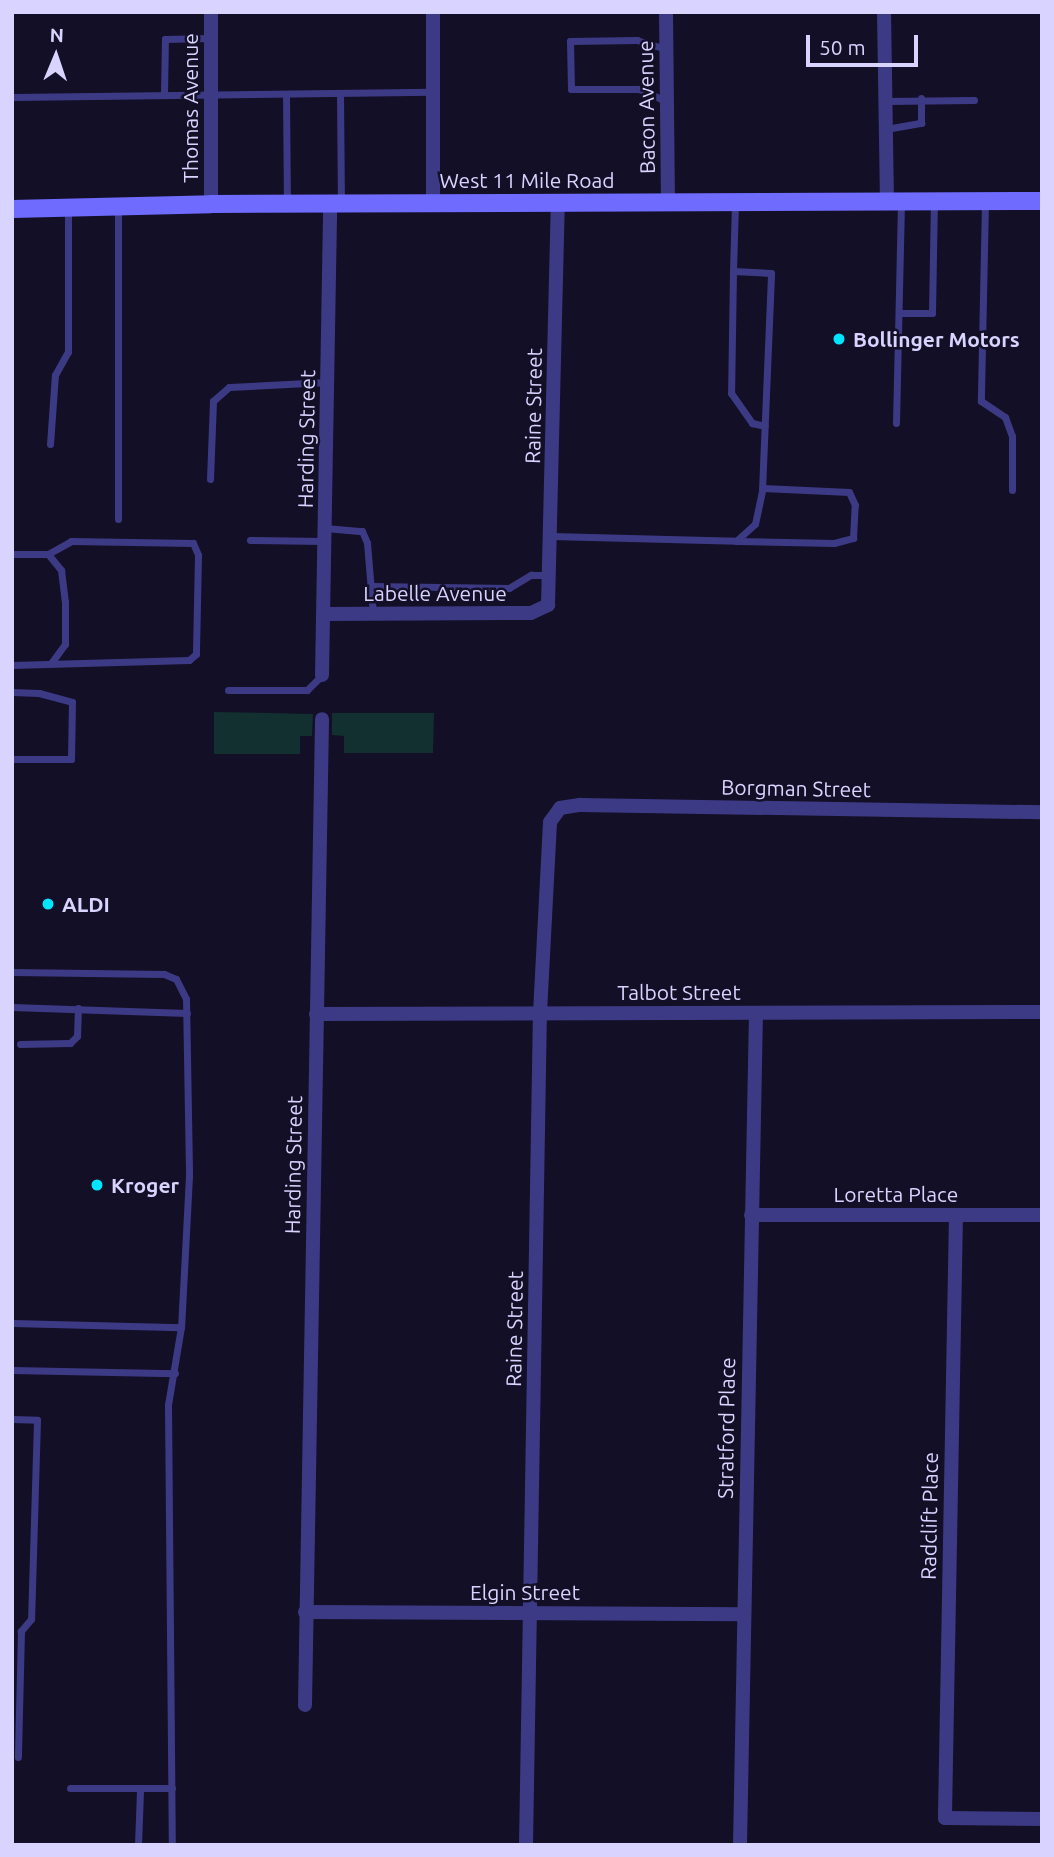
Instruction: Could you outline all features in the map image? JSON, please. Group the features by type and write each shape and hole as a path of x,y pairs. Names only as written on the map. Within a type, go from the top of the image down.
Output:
{"main road":[{"name":"West 11 Mile Road","path":"12,209 287,203 1042,201"}],"street":[{"name":"Thomas Avenue","path":"211,12 212,204"},
{"path":"433,12 433,203"},
{"name":"Bacon Avenue","path":"666,12 668,202"},
{"path":"884,12 886,129 894,201"},
{"name":"Raine Street","path":"545,609 550,599 558,202"},
{"name":"Harding Street","path":"322,675 328,382 336,203"},
{"name":"Labelle Avenue","path":"324,614 531,613 545,609"},
{"name":"Harding Street","path":"304,1705 322,719"},
{"name":"Borgman Street","path":"554,816 560,808 580,805 1042,813"},
{"name":"Raine Street","path":"526,1845 540,1013 547,834 554,816"},
{"name":"Talbot Street","path":"316,1014 1042,1012"},
{"name":"Stratford Place","path":"740,1845 756,1013"},
{"name":"Loretta Place","path":"751,1215 1042,1215"},
{"name":"Radclift Place","path":"956,1215 945,1818 1042,1819"},
{"name":"Elgin Street","path":"305,1612 744,1614"}],"lane":[{"path":"164,94 164,39 211,38"},
{"path":"666,49 637,40 570,41 571,89 639,89 667,102"},
{"path":"12,97 433,92"},
{"path":"336,203 340,93"},
{"path":"286,94 287,203"},
{"path":"886,101 921,98 974,100"},
{"path":"886,129 921,124 921,98"},
{"path":"894,201 899,313 896,423"},
{"path":"899,313 932,313 934,201"},
{"path":"985,201 981,401 1005,417 1009,427 1012,490"},
{"path":"735,202 732,393 752,423 765,426"},
{"path":"118,206 118,519"},
{"path":"50,444 55,375 68,352 68,208"},
{"path":"733,271 771,273 762,488 755,524 736,541"},
{"path":"210,479 213,401 229,387 328,382"},
{"path":"551,536 847,543 853,538 855,505 849,492 762,488"},
{"path":"250,540 362,531 372,586 373,614"},
{"path":"12,554 48,554 71,541 193,542 198,555 196,654 189,660 12,666"},
{"path":"48,554 61,570 65,602 65,644 51,663"},
{"path":"372,586 509,587 531,575 550,575"},
{"path":"228,690 307,690 322,675"},
{"path":"12,692 39,693 72,702 71,759 12,759"},
{"path":"12,972 164,974 176,979 187,1013 189,1176 181,1327 168,1405 172,1845"},
{"path":"12,1007 187,1013"},
{"path":"20,1044 70,1043 77,1035 78,1008"},
{"path":"12,1323 181,1327"},
{"path":"12,1370 174,1373"},
{"path":"12,1419 37,1420 31,1619 21,1631 18,1757"},
{"path":"70,1788 172,1788"},
{"path":"138,1845 140,1790"}],"green space":[{"path":"214,712 313,714 312,736 300,736 300,754 214,754"},
{"path":"332,713 434,713 433,753 344,753 344,736 332,735"}],"place":[{"name":"Bollinger Motors","path":"839,339"},
{"name":"ALDI","path":"48,904"},
{"name":"Kroger","path":"97,1185"}]}
